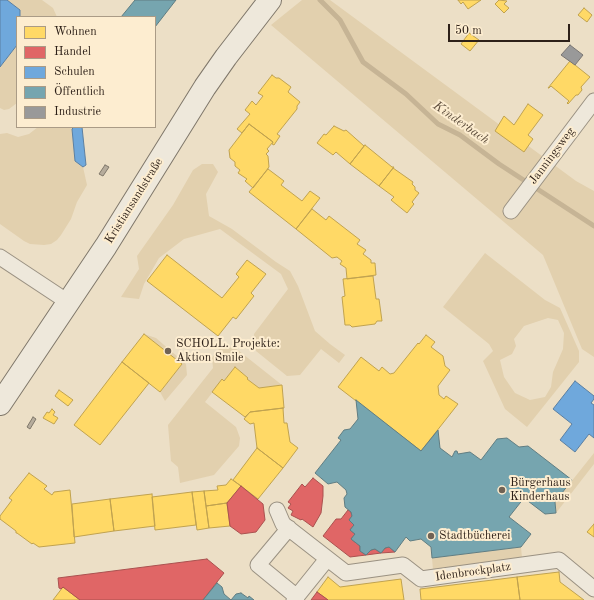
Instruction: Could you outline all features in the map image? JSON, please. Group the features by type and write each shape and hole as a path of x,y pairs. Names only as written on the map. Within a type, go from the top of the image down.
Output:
{"street":[{"name":"Kristiansandstraße","path":"0,404 106,246 205,87 270,0"},
{"name":"Janningsweg","path":"511,210 594,101"},
{"path":"0,257 68,302"},
{"name":"Idenbrockplatz","path":"277,510 283,524 346,573 403,565 421,579 559,560 594,589"},
{"path":"289,528 258,565 296,598 327,558"}],"shaded area":[{"path":"7,0 42,0 53,8 57,16 20,16 20,10"},
{"path":"302,0 330,0 576,181 594,191 594,357 582,349 543,255 271,25"},
{"path":"16,46 16,104 9,109 4,110 0,108 0,67"},
{"path":"37,128 73,128 72,130 75,161 83,167 87,185 77,202 71,219 57,240 51,244 30,244 0,224 0,134 7,133 18,137 29,134"},
{"path":"202,164 213,164 218,172 206,194 209,216 232,229 290,271 298,286 315,331 345,355 339,363 321,349 300,375 287,376 256,351 254,334 288,289 281,274 220,229 184,239 159,258 144,284 139,299 121,297 139,269 137,256 173,205 193,170"},
{"path":"485,253 545,300 560,308 579,351 579,362 527,427 505,409 483,361 493,351 489,344 443,307","holes":["548,318 558,320 564,333 563,349 553,372 551,387 545,397 530,400 515,393 504,377 500,360 512,354 516,346 514,339 524,326"]},
{"path":"144,334 156,338 186,364 187,375 165,401 160,392 182,364"},
{"path":"234,347 282,385 259,388 235,367 224,381 222,380 205,402 236,427 240,438 239,446 214,475 180,483 178,467 171,461 168,425 213,368 212,358 219,349"},
{"path":"594,453 594,464 556,513 555,502"},
{"path":"521,547 522,558 433,570 432,558"}],"building: Wohnen":[{"path":"458,0 481,0 468,9 463,2 461,4"},
{"path":"499,0 507,1 504,4 509,8 504,13 495,4"},
{"path":"584,8 592,15 587,22 578,15"},
{"path":"469,33 479,40 470,51 461,44"},
{"path":"570,61 590,77 581,87 582,90 578,95 576,95 568,104 567,103 569,101 551,86 548,88"},
{"path":"272,75 279,78 291,87 288,92 300,102 297,109 277,134 280,136 274,145 272,144 273,142 249,124 242,133 237,129 250,114 245,110 252,101 256,105 263,96 258,93"},
{"path":"528,104 543,115 528,135 533,139 524,152 495,131 504,116 514,125"},
{"path":"249,124 273,142 267,149 269,151 266,154 268,156 269,167 253,188 245,181 247,179 238,173 240,170 235,166 235,162 230,158 229,150"},
{"path":"334,126 344,131 346,130 364,146 350,164 336,152 333,155 317,143 324,134 326,135"},
{"path":"365,145 392,167 394,167 379,186 350,164"},
{"path":"393,168 413,182 412,184 415,187 415,190 419,193 412,202 414,204 407,213 391,200 394,197 379,186"},
{"path":"268,169 284,181 281,185 302,201 310,191 320,198 296,229 249,192"},
{"path":"312,209 326,220 329,216 360,240 357,244 366,250 363,254 371,260 371,263 375,263 376,275 347,279 346,268 340,264 342,261 337,257 332,258 296,229"},
{"path":"167,255 222,298 239,277 236,274 247,260 266,274 251,293 254,296 236,319 233,317 218,336 147,281"},
{"path":"373,276 376,299 379,299 382,321 377,321 375,324 352,327 350,325 345,325 342,297 345,296 343,279"},
{"path":"144,334 182,364 160,392 122,362"},
{"path":"426,335 435,342 431,347 443,356 445,366 450,370 438,386 439,395 444,399 446,396 458,404 421,451 338,387 361,357 379,371 382,367 390,374 394,373"},
{"path":"122,362 149,383 100,445 74,425"},
{"path":"235,367 259,388 282,385 284,408 250,412 245,417 212,392 222,379 224,381"},
{"path":"59,390 73,400 68,406 55,396"},
{"path":"283,408 284,423 287,423 290,442 298,448 283,468 257,448 254,423 250,424 244,419 250,412"},
{"path":"52,409 55,412 53,415 58,418 54,424 43,418 47,412 49,413"},
{"path":"257,448 283,468 258,499 233,480"},
{"path":"29,473 47,486 44,489 52,495 54,492 70,490 75,543 39,547 16,533 16,531 0,519 0,516 12,500 9,498"},
{"path":"231,479 241,486 227,503 206,506 204,491 218,490 217,486 226,485"},
{"path":"204,491 209,528 197,530 192,492"},
{"path":"192,492 196,525 155,530 152,497"},
{"path":"152,494 155,526 114,531 110,499"},
{"path":"110,499 114,531 74,537 72,504"},
{"path":"227,503 230,526 209,528 206,506"},
{"path":"594,524 594,537 587,532"},
{"path":"559,572 560,582 584,600 520,600 517,577"},
{"path":"328,577 340,587 401,579 404,600 328,600 317,592"},
{"path":"517,577 520,600 421,600 420,589"},
{"path":"63,587 80,600 53,600"}],"building: Handel":[{"path":"313,478 323,486 323,496 321,513 313,527 302,519 301,520 291,515 293,511 288,508 291,504 288,502 302,484 305,487"},
{"path":"241,486 263,504 265,520 256,532 241,534 230,526 227,503"},
{"path":"348,510 351,512 352,516 349,520 354,525 350,530 355,534 351,539 360,546 360,551 366,555 350,557 323,536 336,519 341,519"},
{"path":"389,547 395,552 381,553 385,548"},
{"path":"375,549 381,553 366,555 371,550"},
{"path":"207,559 224,573 203,600 80,600 63,587 61,589 59,588 58,578"},
{"path":"317,592 324,597 328,600 311,600"}],"building: Schulen":[{"path":"0,0 7,0 20,10 20,16 16,16 16,46 0,67"},
{"path":"82,128 86,165 83,167 75,161 72,129"},
{"path":"575,381 594,396 591,403 594,405 594,438 589,434 575,452 560,440 572,424 553,409"}],"building: Öffentlich":[{"path":"135,0 176,0 156,26 156,16 122,16"},
{"path":"356,400 421,451 438,430 440,448 452,457 455,451 457,451 458,454 470,452 481,460 497,439 507,438 519,447 528,446 572,480 555,502 556,513 545,514 524,498 509,517 531,534 521,547 432,558 431,547 421,539 410,541 406,537 395,552 389,547 385,548 381,553 375,549 371,550 366,555 360,551 360,546 351,539 355,534 350,530 354,525 349,520 352,516 351,512 345,507 344,498 347,494 346,490 337,482 328,484 315,473 341,440 338,438 344,430 350,429 358,419"},
{"path":"217,583 222,587 224,594 231,600 203,600"},
{"path":"241,593 254,600 231,600 236,594"}],"building: Industrie":[{"path":"570,45 583,55 575,65 561,55"}],"building: Sonstige":[{"path":"105,165 109,167 103,176 99,174"},
{"path":"33,417 36,419 30,429 27,427"}],"waterway":[{"name":"Kinderbach","path":"320,0 340,20 363,62 406,94 438,124 460,135 499,164 594,226"}],"place":[{"name":"SCHOLL. Projekte: Aktion Smile","path":"168,351"},
{"name":"Bürgerhaus Kinderhaus","path":"502,490"},
{"name":"Stadtbücherei","path":"431,536"}]}
